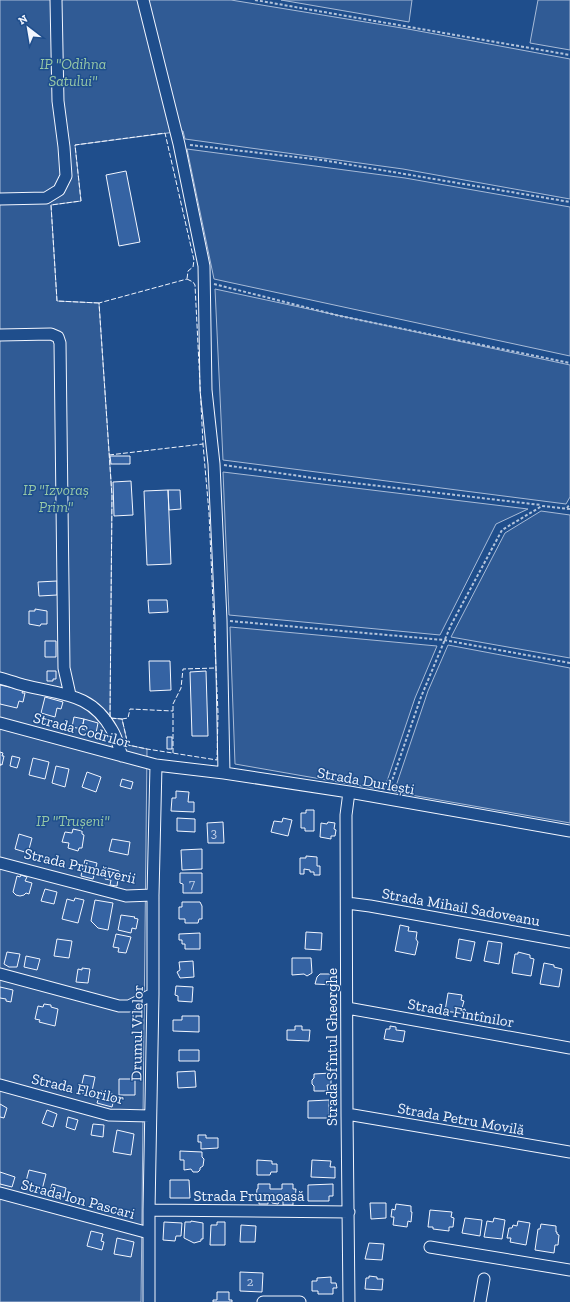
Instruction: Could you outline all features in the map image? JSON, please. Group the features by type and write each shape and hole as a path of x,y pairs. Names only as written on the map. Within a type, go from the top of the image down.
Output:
{"street":[{"path":"0,199 46,198 59,190 66,176 58,101 56,0"},
{"path":"143,0 179,144 204,266 206,390 214,464 221,620 224,773"},
{"path":"0,335 51,334 58,337 60,344 64,668 70,695"},
{"path":"0,678 23,685 70,695 94,707 105,718 113,732 122,756"},
{"name":"Strada Codrilor","path":"0,723 156,765"},
{"name":"Strada Durlești","path":"156,765 224,773 349,792 570,831"},
{"name":"Drumul Vilelor","path":"149,1302 150,1116 156,765"},
{"name":"Strada Sfîntul Gheorghe","path":"349,792 346,815 349,1302"},
{"name":"Strada Primăverii","path":"0,863 126,896 153,895"},
{"name":"Strada Mihail Sadoveanu","path":"347,903 570,942"},
{"path":"0,974 119,1006 129,1006 153,994"},
{"name":"Strada Fîntînilor","path":"347,1008 570,1048"},
{"name":"Strada Florilor","path":"0,1085 109,1115 150,1116"},
{"name":"Strada Petru Movilă","path":"347,1114 570,1152"},
{"name":"Strada Ion Pascari","path":"0,1193 149,1233"},
{"name":"Strada Frumoasă","path":"149,1210 349,1212"},
{"path":"430,1247 570,1270"},
{"path":"480,1302 484,1279"},
{"path":"263,1302 300,1302"}],"path":[{"path":"255,0 570,55"},
{"path":"179,144 322,160 570,202"},
{"path":"204,281 340,316 570,363"},
{"path":"214,464 320,479 542,506 569,509 570,504"},
{"path":"386,799 421,696 450,625 502,530 542,506"},
{"path":"221,620 444,640 570,663"}],"shaded area":[{"path":"0,0 231,0 408,29 570,59 570,199 403,169 185,139 183,131 75,145 81,201 51,205 57,301 99,303 112,496 110,718 122,719 128,745 147,749 141,1302 0,1302"},
{"path":"281,0 412,0 409,22"},
{"path":"538,0 570,0 570,50 530,43"},
{"path":"187,149 405,178 570,207 570,356 214,279"},
{"path":"215,289 570,365 570,497 566,504 223,460"},
{"path":"223,472 528,509 496,524 440,635 229,615"},
{"path":"541,511 570,515 570,658 451,637 505,533"},
{"path":"230,627 437,646 415,698 384,790 235,764"},
{"path":"448,645 570,668 570,823 394,792 428,691"}],"building":[{"path":"126,171 140,242 119,246 106,175"},
{"path":"110,456 130,456 130,464 111,464"},
{"path":"131,481 133,515 114,516 113,482"},
{"path":"168,490 180,490 181,509 169,510"},
{"path":"168,490 171,564 147,565 144,491"},
{"path":"57,581 57,595 39,596 38,582"},
{"path":"148,600 167,600 168,612 149,613"},
{"path":"35,609 47,611 47,624 41,624 40,626 29,624 29,611 35,611"},
{"path":"45,641 56,641 56,657 45,657"},
{"path":"149,661 170,661 171,690 150,691"},
{"path":"47,671 56,671 56,679 53,679 53,681 47,681"},
{"path":"206,671 208,736 192,736 190,672"},
{"path":"0,685 23,690 22,693 25,693 23,702 19,701 17,708 0,704"},
{"path":"45,697 63,702 61,709 57,708 55,717 41,713"},
{"path":"74,717 84,719 82,729 72,727"},
{"path":"84,719 98,723 96,733 82,729"},
{"path":"167,737 172,737 172,749 167,749"},
{"path":"0,752 3,753 2,756 4,756 2,765 0,764"},
{"path":"12,756 20,758 17,768 10,766"},
{"path":"33,758 49,762 45,779 29,775"},
{"path":"56,766 69,769 65,787 52,783"},
{"path":"87,772 101,777 96,792 82,787"},
{"path":"122,779 133,782 131,789 120,786"},
{"path":"176,791 189,792 188,802 194,802 194,812 171,811 172,798 176,798"},
{"path":"306,810 314,810 314,831 305,831 305,828 301,828 301,813 306,813"},
{"path":"177,818 195,819 195,832 177,831"},
{"path":"283,818 292,820 288,836 271,832 274,821 282,822"},
{"path":"223,822 224,843 208,843 207,823"},
{"path":"328,822 335,823 335,836 331,836 331,839 320,837 321,823 327,824"},
{"path":"73,829 82,831 82,834 84,835 82,848 79,848 78,851 68,848 69,843 62,842 65,832 72,833"},
{"path":"19,834 32,838 28,853 15,849"},
{"path":"112,839 130,842 128,855 109,851"},
{"path":"202,849 202,869 182,870 181,850"},
{"path":"306,856 317,857 317,866 320,866 320,875 314,875 314,872 304,869 304,874 300,874 300,858 306,858"},
{"path":"85,860 97,863 93,879 81,876"},
{"path":"108,868 119,871 117,886 110,885 111,880 105,879"},
{"path":"180,873 202,873 202,893 183,893 183,884 180,883"},
{"path":"21,875 27,877 25,881 32,883 29,894 26,893 20,896 13,892 17,876 20,877"},
{"path":"45,889 57,892 54,904 41,901"},
{"path":"75,898 84,900 78,923 62,919 67,899 74,901"},
{"path":"95,900 113,903 108,930 98,928 91,921"},
{"path":"182,902 200,902 202,906 202,919 199,919 198,923 185,923 185,919 179,919 179,907 182,907"},
{"path":"121,915 135,917 134,918 138,919 136,929 132,928 131,933 118,930"},
{"path":"400,925 409,927 408,931 417,932 416,939 418,942 415,955 395,951"},
{"path":"306,932 322,933 321,950 305,949"},
{"path":"200,933 200,949 185,949 185,944 182,944 182,940 179,940 179,934"},
{"path":"116,934 131,937 126,953 118,952 119,948 113,947"},
{"path":"57,939 72,941 69,958 54,956"},
{"path":"459,939 475,942 471,961 456,958"},
{"path":"488,941 502,943 499,964 484,961"},
{"path":"7,952 20,954 17,967 9,967 4,964"},
{"path":"518,952 530,955 530,958 534,959 531,976 512,973 515,954 518,954"},
{"path":"26,956 40,959 37,970 24,967"},
{"path":"292,958 311,958 312,973 307,976 304,974 292,975"},
{"path":"193,961 194,977 180,978 177,972 180,970 179,962"},
{"path":"544,963 554,965 554,967 562,969 559,987 540,984"},
{"path":"82,968 90,969 88,983 76,982 78,969 82,970"},
{"path":"320,974 336,974 334,985 315,984 317,977"},
{"path":"176,986 193,987 192,1002 178,1001 178,996 175,995"},
{"path":"0,987 13,990 11,1002 0,998"},
{"path":"448,993 462,995 461,1000 464,1001 459,1013 445,1011"},
{"path":"44,1004 51,1005 51,1007 58,1009 55,1026 39,1022 40,1020 35,1019 38,1006 43,1007"},
{"path":"182,1016 199,1016 199,1032 173,1031 173,1020 182,1020"},
{"path":"295,1026 302,1026 302,1030 310,1030 309,1041 287,1040 287,1030 295,1030"},
{"path":"390,1026 396,1027 396,1030 405,1031 403,1042 384,1039 386,1029 390,1029"},
{"path":"179,1050 199,1050 199,1061 179,1061"},
{"path":"195,1071 196,1087 178,1088 177,1072"},
{"path":"331,1073 331,1085 327,1085 328,1091 314,1091 312,1080 314,1078 314,1074"},
{"path":"84,1075 95,1077 91,1096 83,1094 84,1088 81,1088"},
{"path":"119,1079 135,1079 135,1095 119,1095"},
{"path":"101,1091 115,1095 112,1107 97,1103"},
{"path":"329,1100 329,1118 308,1118 308,1101"},
{"path":"0,1104 7,1108 4,1118 0,1117"},
{"path":"47,1110 57,1114 53,1127 42,1123"},
{"path":"68,1117 78,1120 75,1130 66,1127"},
{"path":"93,1124 104,1125 103,1137 91,1135"},
{"path":"117,1130 134,1134 131,1155 113,1152"},
{"path":"198,1135 206,1135 206,1138 218,1138 218,1148 201,1149 201,1142 198,1142"},
{"path":"180,1151 202,1152 202,1157 204,1159 203,1166 198,1172 193,1172 191,1169 184,1170 184,1160 180,1160"},
{"path":"257,1160 272,1161 272,1164 277,1164 277,1172 271,1172 270,1175 257,1175"},
{"path":"312,1160 331,1161 330,1167 335,1167 335,1178 311,1177"},
{"path":"29,1170 46,1174 41,1194 24,1189"},
{"path":"0,1172 15,1177 12,1187 0,1184"},
{"path":"170,1180 189,1180 190,1198 170,1198"},
{"path":"52,1184 66,1188 64,1197 59,1195 58,1199 49,1196"},
{"path":"258,1184 270,1184 270,1189 282,1189 282,1184 293,1184 293,1189 296,1189 293,1205 283,1205 283,1199 281,1199 278,1204 272,1203 271,1198 268,1198 268,1204 259,1204 259,1199 256,1199"},
{"path":"333,1184 333,1196 329,1196 329,1201 308,1201 308,1185"},
{"path":"370,1203 386,1203 386,1218 371,1219"},
{"path":"396,1204 411,1206 411,1222 408,1221 407,1227 393,1225 394,1217 391,1217 392,1209 395,1210"},
{"path":"430,1210 452,1212 451,1217 454,1218 453,1227 449,1227 449,1231 428,1227"},
{"path":"465,1218 482,1220 480,1236 462,1233"},
{"path":"494,1218 505,1220 502,1239 484,1237 487,1221 493,1222"},
{"path":"191,1221 203,1223 203,1239 201,1239 201,1241 194,1243 184,1238 185,1222"},
{"path":"518,1221 530,1223 526,1245 510,1242 511,1238 507,1238 509,1228 512,1228 513,1225 517,1226"},
{"path":"164,1222 182,1223 181,1236 176,1236 175,1241 163,1240"},
{"path":"217,1222 225,1222 225,1245 210,1245 211,1225 217,1225"},
{"path":"541,1224 556,1226 556,1232 559,1235 558,1245 555,1245 554,1253 535,1250 538,1229 540,1229"},
{"path":"241,1225 256,1226 255,1242 240,1242"},
{"path":"91,1231 103,1234 101,1241 104,1242 102,1250 87,1246"},
{"path":"117,1238 134,1242 131,1257 114,1254"},
{"path":"369,1243 384,1244 382,1260 365,1259"},
{"path":"240,1272 263,1273 262,1292 240,1291"},
{"path":"369,1276 377,1277 377,1279 383,1279 382,1290 365,1289 366,1278 369,1278"},
{"path":"331,1277 331,1283 336,1283 337,1288 333,1288 333,1294 318,1294 318,1291 312,1291 312,1281 317,1281 317,1278"},
{"path":"217,1292 229,1292 229,1300 232,1300 232,1302 213,1302 213,1300 217,1300"}],"fence":[{"path":"99,303 57,301 51,205 81,201 75,145 165,133 194,260 193,267 188,271 187,279"},
{"path":"187,279 195,285 203,444 209,513 218,713 217,760 128,745 122,719 110,718 112,496 99,303 187,279"},
{"path":"109,455 203,444"},
{"path":"173,753 173,704 181,688 183,669 216,668"},
{"path":"122,719 128,718 130,709 173,711"}],"park label":[{"name":"IP \"Odihna Satului\"","path":"73,72"},
{"name":"IP \"Izvoraș Prim\"","path":"56,498"},
{"name":"IP \"Trușeni\"","path":"73,821"}]}
